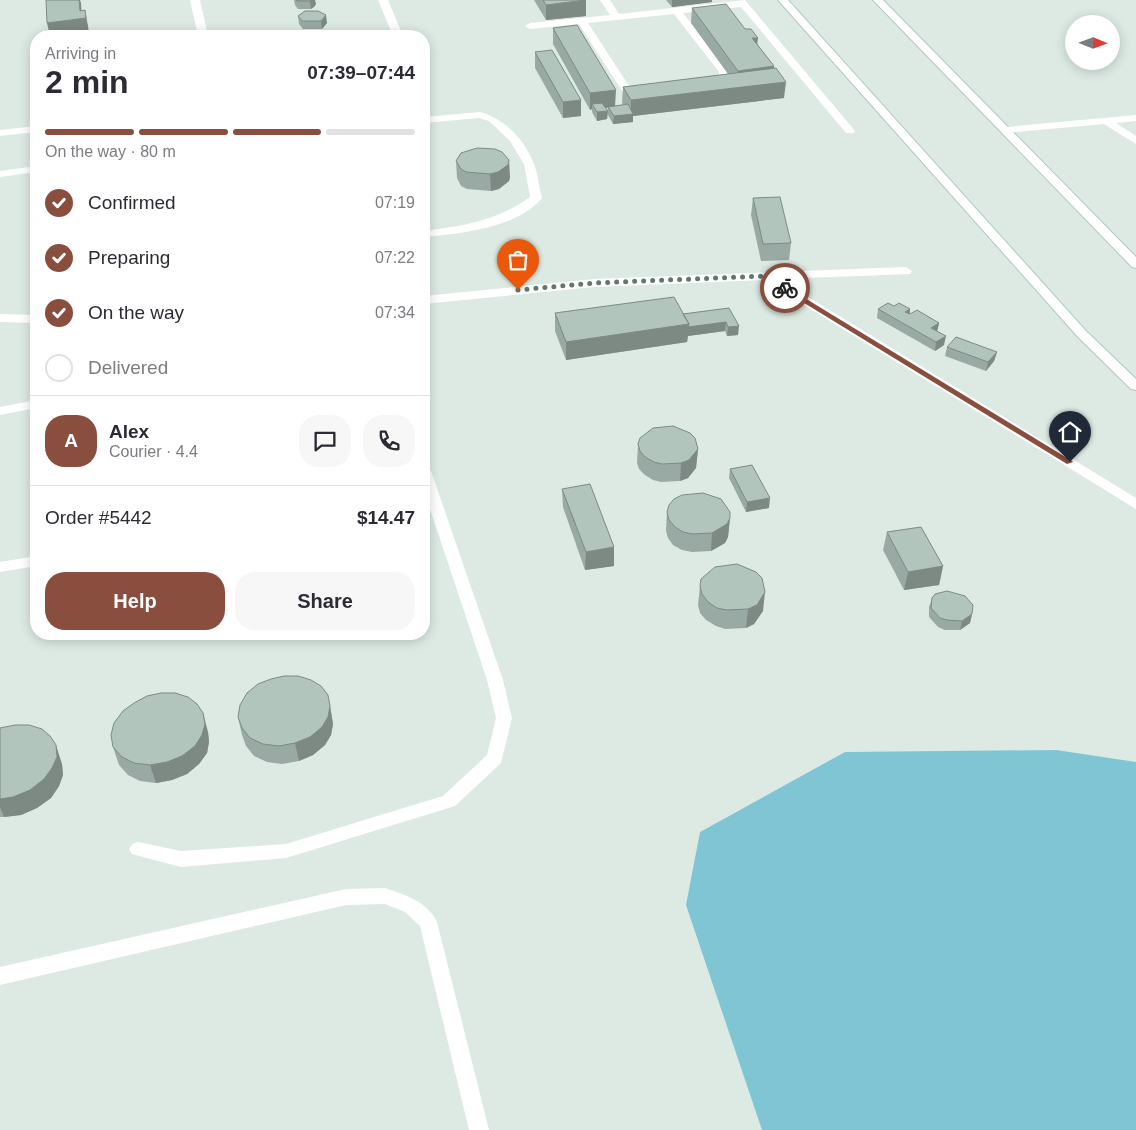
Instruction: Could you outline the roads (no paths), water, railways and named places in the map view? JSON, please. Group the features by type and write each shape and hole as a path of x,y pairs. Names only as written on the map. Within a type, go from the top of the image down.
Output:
{"main road":[{"path":"195,0 202,30"},
{"path":"383,0 396,30"},
{"path":"605,0 616,17"},
{"path":"783,0 1082,334 1136,386"},
{"path":"878,0 1136,264"},
{"path":"530,26 677,11 742,2 850,131"},
{"path":"677,11 724,72 723,78 717,82 699,85"},
{"path":"582,21 626,88 634,91 652,90"},
{"path":"430,119 480,115 493,119 514,139 529,164 536,198 524,208 493,224 430,233"},
{"path":"1006,130 1111,124 1136,118"},
{"path":"1111,124 1136,128"},
{"path":"1111,124 1136,141"},
{"path":"0,133 30,130"},
{"path":"0,174 30,169"},
{"path":"430,299 594,283 906,271"},
{"path":"765,276 1136,504"},
{"path":"0,318 30,319"},
{"path":"0,411 30,405"},
{"path":"138,849 181,859 286,851 449,801 496,758 504,718 495,680 430,501"},
{"path":"0,567 30,562"},
{"path":"0,976 346,897 385,896 412,906 428,922 479,1130"}],"water":[{"path":"1056,750 1136,762 1136,1130 762,1130 686,905 700,832 845,752"}]}
